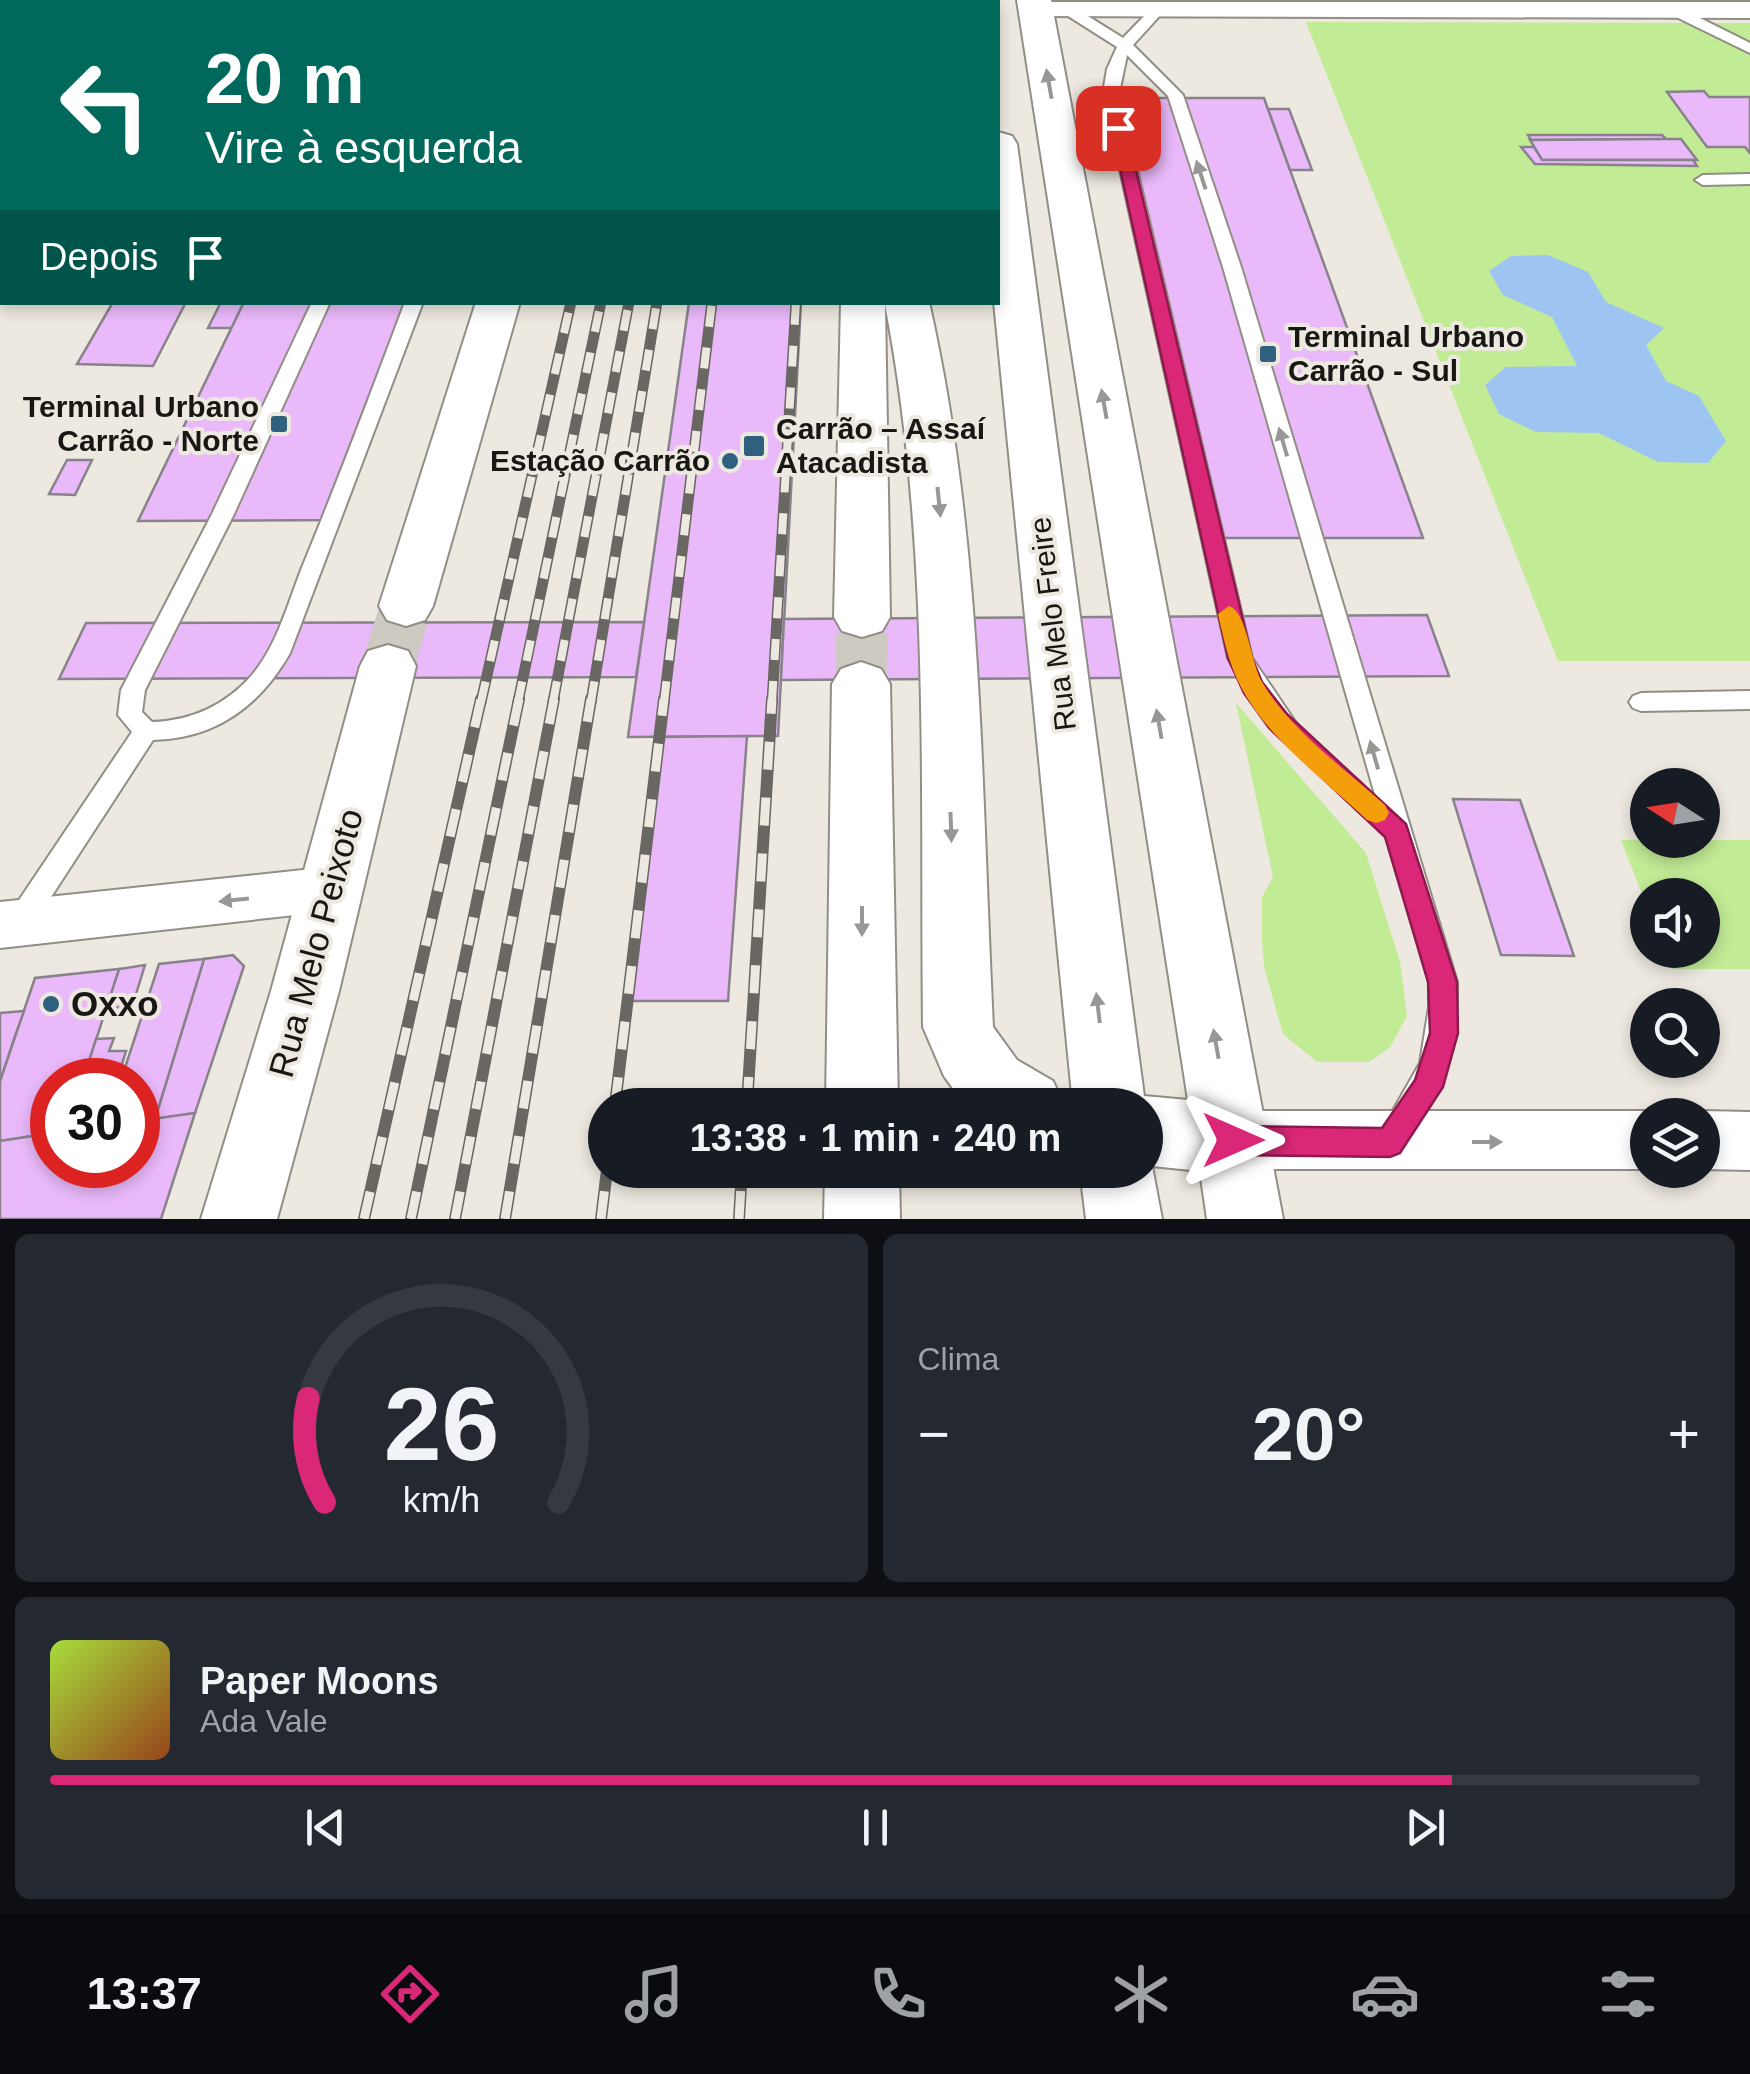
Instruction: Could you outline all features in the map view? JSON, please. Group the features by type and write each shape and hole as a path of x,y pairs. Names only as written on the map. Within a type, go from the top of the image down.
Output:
{"main road":[{"path":"1047,7 1245,1219"},
{"name":"Rua Melo Freire","path":"1000,161 1107,1088"},
{"path":"406,606 497,305"},
{"path":"862,617 863,305"},
{"path":"908,305 927,398 942,532 958,1026 978,1072 997,1088"},
{"name":"Rua Melo Peixoto","path":"240,1219 388,666"},
{"path":"860,684 862,1088"},
{"path":"1163,1132 1233,1140"},
{"path":"862,1188 862,1219"},
{"path":"1120,1188 1124,1219"}],"street":[{"path":"1047,7 1157,11 1585,5 1750,10"},
{"path":"10,924 331,889"},
{"path":"1233,1140 1630,1140"},
{"path":"1720,1140 1750,1140"}],"lane":[{"path":"1047,7 1124,47 1175,95 1232,267 1442,982 1444,1033 1428,1087 1390,1142"},
{"path":"1673,10 1750,49"},
{"path":"1157,11 1136,28 1124,47 1112,76 1111,93 1240,658 1252,686 1278,721 1397,832"},
{"path":"1703,180 1750,179"},
{"path":"320,305 223,514 133,690 130,715 146,731 175,732 214,719 252,691 270,665 341,503 413,305"},
{"path":"1641,702 1750,700"},
{"path":"10,924 146,731"}],"green space":[{"path":"1306,22 1750,23 1750,661 1558,661"},
{"path":"1236,703 1366,853 1400,962 1407,1016 1390,1047 1369,1062 1317,1062 1283,1034 1264,967 1262,939 1262,897 1273,877"},
{"path":"1621,840 1630,840 1630,858 1720,858 1720,840 1750,840 1750,969 1673,968 1720,968 1720,878 1636,878"}],"water":[{"path":"1548,255 1588,272 1606,302 1664,328 1646,345 1666,381 1699,396 1726,441 1708,463 1658,462 1599,433 1536,432 1499,414 1485,385 1506,367 1577,366 1552,317 1503,295 1489,271 1511,256"}],"building":[{"path":"1704,91 1709,97 1750,97 1750,153 1745,147 1707,147 1667,92"},
{"name":"Terminal Urbano Carrão - Sul","path":"1120,98 1264,98 1423,538 1221,538"},
{"path":"1268,109 1289,109 1312,170 1290,170"},
{"path":"1528,135 1662,135 1666,139 1531,140"},
{"path":"1681,139 1697,160 1542,160 1530,140"},
{"path":"1521,147 1534,147 1542,160 1693,160 1697,166 1535,164"},
{"path":"111,305 184,305 153,366 77,364"},
{"path":"220,305 243,305 232,328 208,328"},
{"name":"Terminal Urbano Carrão - Norte","path":"243,305 414,305 339,520 138,521"},
{"name":"Estação Carrão","path":"689,305 801,305 778,736 628,737"},
{"path":"67,460 92,460 75,495 49,494"},
{"path":"1427,615 1449,676 781,680 784,619"},
{"path":"644,622 636,677 59,679 86,623"},
{"path":"747,736 728,1001 625,1001 657,737"},
{"path":"1453,799 1520,800 1574,956 1501,955"},
{"path":"233,955 244,966 195,1113 160,1118 160,1103 204,959"},
{"path":"204,959 160,1103 160,1058 128,1058 159,964"},
{"path":"145,965 132,1007 106,1008 119,969"},
{"path":"119,969 90,1058 30,1058 30,1136 0,1141 0,1081 35,978"},
{"path":"24,1011 15,1036 0,1081 0,1013"},
{"path":"114,1038 109,1051 126,1051 124,1058 90,1058 96,1039"},
{"path":"195,1113 161,1219 0,1219 0,1141 30,1136 30,1188 160,1188 160,1118"}],"tunnel":[{"path":"388,666 406,606"},
{"path":"861,684 862,617"}],"railway":[{"path":"481,702 570,305"},
{"path":"518,702 600,305"},
{"path":"553,702 628,305"},
{"path":"591,702 657,305"},
{"path":"664,702 712,305"},
{"path":"772,702 796,305"},
{"path":"364,1219 481,699"},
{"path":"411,1219 519,699"},
{"path":"455,1219 554,699"},
{"path":"505,1219 591,699"},
{"path":"617,1088 664,699"},
{"path":"748,1088 772,699"},
{"path":"601,1219 605,1188"},
{"path":"739,1219 741,1188"}],"slow traffic":[{"path":"1229,614 1252,686 1278,721 1376,813"}],"place":[{"name":"Terminal Urbano Carrão - Sul","path":"1268,354"},
{"name":"Terminal Urbano Carrão - Norte","path":"279,424"},
{"name":"Carrão – Assaí Atacadista","path":"754,446"},
{"name":"Estação Carrão","path":"730,461"},
{"name":"Oxxo","path":"51,1004"}],"route":[{"path":"1118,128 1240,658 1252,686 1278,721 1397,832 1442,982 1444,1033 1428,1087 1390,1142 1233,1140"}]}
